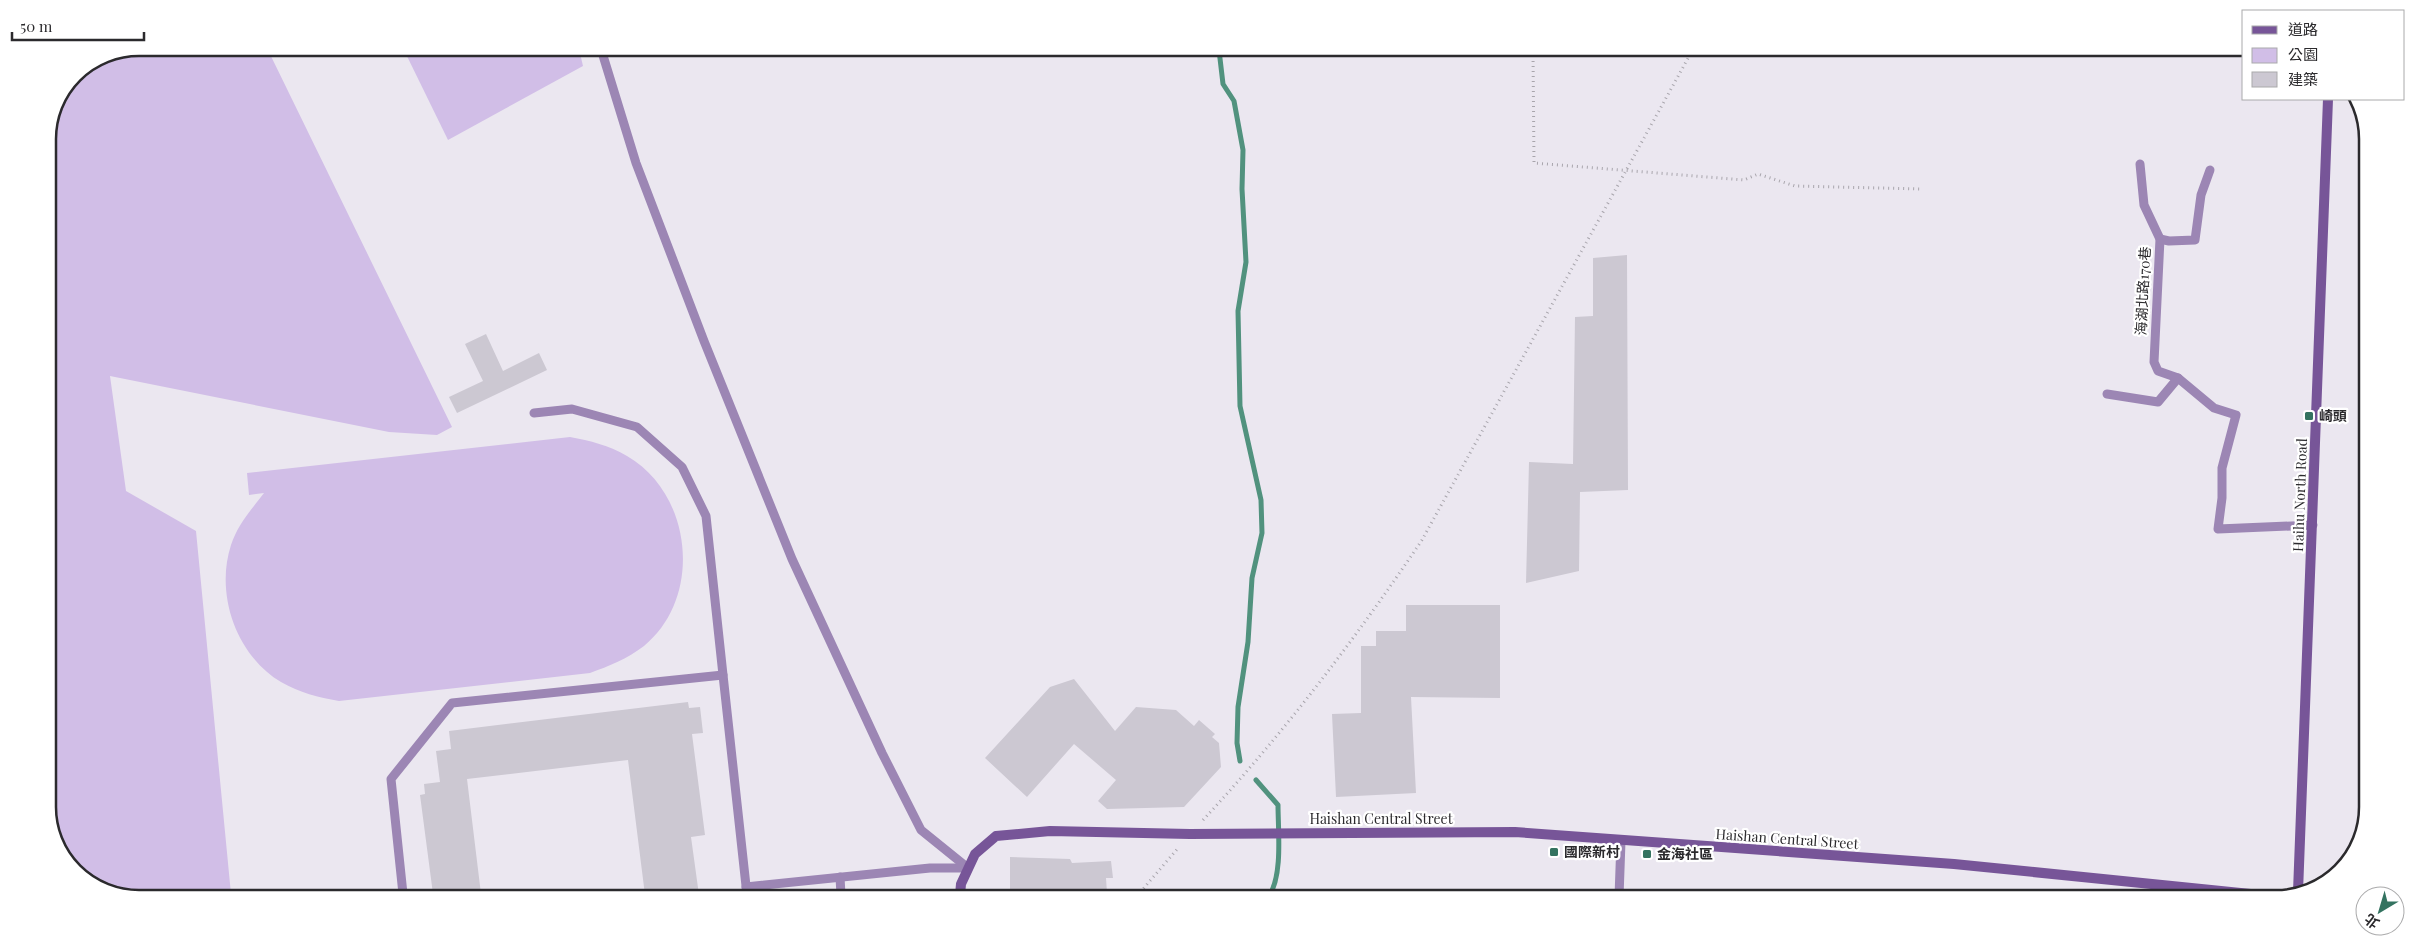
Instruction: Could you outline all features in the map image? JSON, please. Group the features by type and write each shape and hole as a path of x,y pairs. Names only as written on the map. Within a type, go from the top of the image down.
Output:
{"street":[{"name":"Haihu North Road","path":"2298,886 2328,100"},
{"path":"960,890 961,884 975,854 996,836 1050,831 1190,834"},
{"name":"Haishan Central Street","path":"1190,834 1515,832 1954,864 2211,890"}],"lane":[{"path":"603,56 636,163 704,341 792,559 882,753 921,830 968,868"},
{"name":"海湖北路170巷","path":"2140,164 2144,205 2160,239 2154,362 2158,371 2178,378 2214,408 2236,416 2222,468 2222,498 2218,530 2313,525"},
{"path":"2160,239 2169,241 2195,240 2201,195 2210,170"},
{"path":"2108,394 2158,402 2178,378"},
{"path":"534,413 572,409 637,427 682,467 706,516 747,890"},
{"path":"403,890 390,779 452,703 723,675"},
{"path":"1619,890 1621,841"},
{"path":"754,890 840,877 930,868 968,868"},
{"path":"840,877 841,890"}],"path":[{"path":"1534,56 1534,163 1744,180 1758,174 1795,186 1921,189"},
{"path":"1142,890 1249,770 1381,601 1422,540 1689,56"}],"green space":[{"path":"140,56 271,56 452,427 437,435 389,432 110,376 126,491 196,531 231,890 140,890 123,888 93,876 73,857 61,833 56,812 56,140 58,123 70,93 81,81 93,70 123,58"},
{"path":"407,56 581,56 583,66 448,140"},
{"path":"570,437 613,449 627,456 649,473 666,495 677,520 682,547 682,575 676,601 663,626 644,646 631,655 590,673 339,701 309,694 281,682 265,670 241,640 233,622 228,603 227,564 231,545 237,530 264,493 249,495 247,473"}],"building":[{"path":"1627,255 1628,490 1580,492 1579,571 1526,583 1529,462 1573,464 1575,317 1593,316 1593,258"},
{"path":"486,334 503,371 539,353 547,370 457,413 449,397 483,381 465,344"},
{"path":"1406,605 1500,605 1500,698 1411,697 1416,793 1336,797 1332,714 1361,713 1361,646 1376,646 1376,631 1406,631"},
{"path":"1074,679 1115,731 1136,707 1176,710 1194,726 1199,720 1215,734 1212,737 1219,743 1221,767 1184,807 1107,809 1098,801 1116,780 1074,744 1027,797 985,758 1050,687"},
{"path":"688,702 689,708 700,707 703,733 692,734 705,835 691,837 698,890 644,890 628,760 467,779 481,890 432,890 420,795 425,794 424,784 440,782 436,751 451,749 449,731"},
{"path":"1010,857 1070,859 1072,863 1111,861 1113,878 1106,878 1107,890 1010,890"}],"waterway":[{"path":"1220,56 1223,84 1234,101 1243,150 1242,189 1246,262 1238,311 1240,406 1261,500 1262,533 1252,578 1248,642 1238,707 1237,743 1240,761"},
{"path":"1256,780 1278,805 1278,865 1272,890"}],"place":[{"name":"崎頭","path":"2309,416"},
{"name":"國際新村","path":"1554,852"},
{"name":"金海社區","path":"1647,854"}]}
